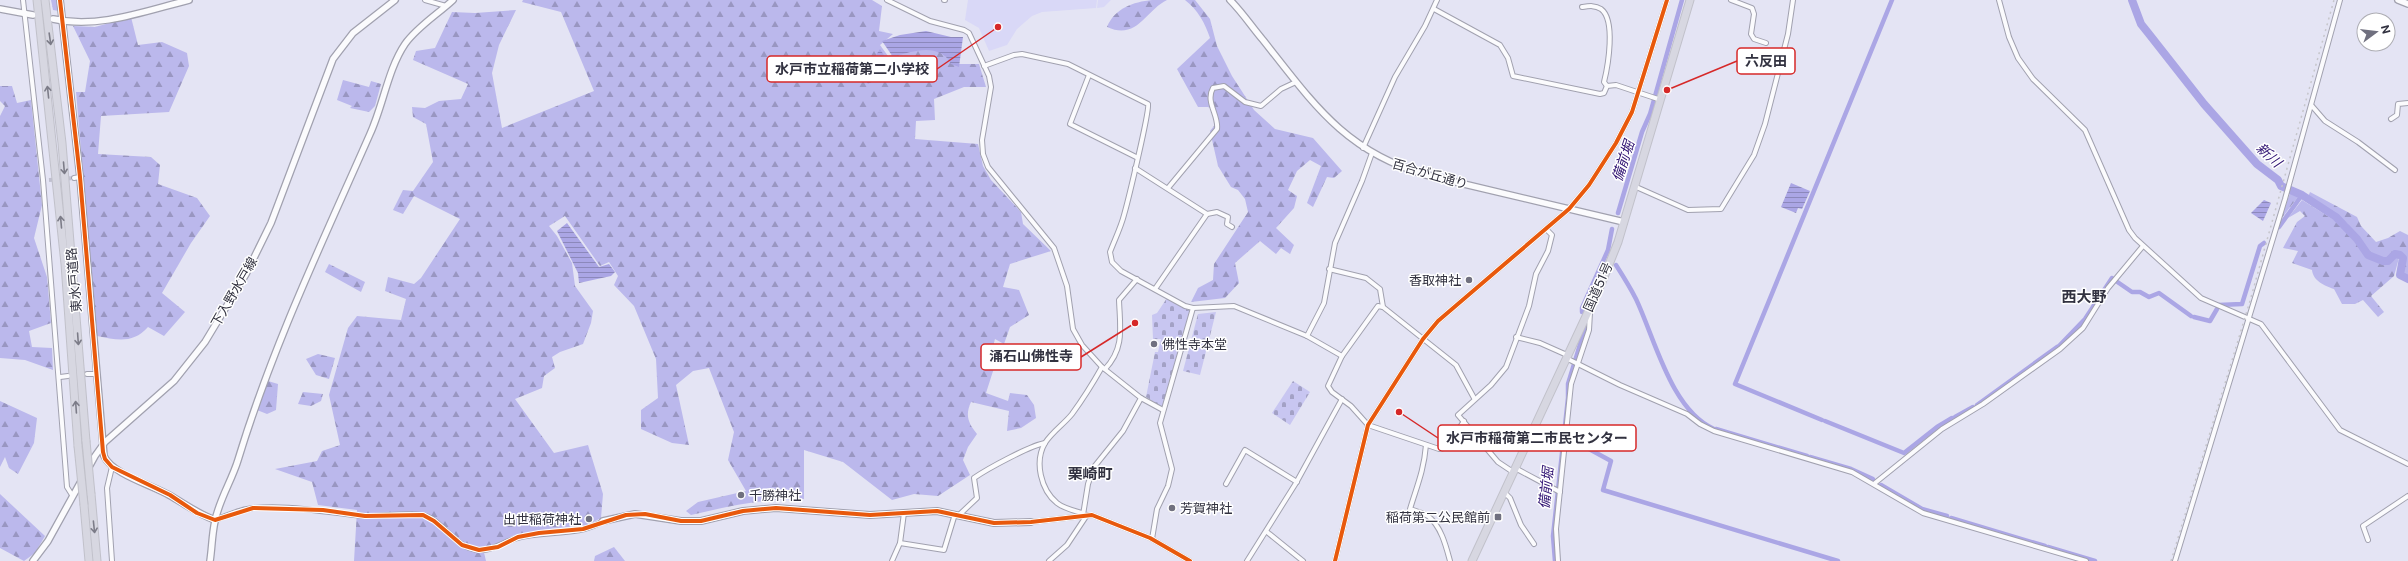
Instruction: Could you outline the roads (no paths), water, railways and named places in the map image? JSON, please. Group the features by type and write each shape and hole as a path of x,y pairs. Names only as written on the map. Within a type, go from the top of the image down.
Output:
{"highway":[{"name":"東水戸道路","path":"37,0 65,264 78,446 90,561"},
{"name":"東水戸道路","path":"45,0 62,143 90,494 98,561"},
{"name":"国道51号","path":"1472,561 1514,470 1572,360 1590,306 1602,282 1624,222 1656,98 1690,0"}],"street":[{"path":"23,0 43,180 60,377 67,486 72,495"},
{"path":"60,0 102,446 105,459 112,467 170,495 197,513 215,520 253,508 324,510 364,516 423,515 434,521 462,545 479,550 498,547 518,538 539,533 583,530 603,522 636,514 681,521 701,521 743,510 776,508 853,515 927,511 994,523 1031,522 1084,515"},
{"path":"53,19 84,23 103,21 190,0"},
{"path":"425,0 446,6"},
{"path":"210,561 215,520 235,471 247,427 276,348 330,219 377,118 397,59 405,44 453,0"},
{"path":"890,0 930,22 969,33 992,87 982,140 983,154 988,167 1054,248 1067,286 1076,336 1104,368 1141,398 1163,410"},
{"name":"百合が丘通り","path":"1230,0 1332,124 1363,148 1392,164 1426,175 1624,222"},
{"path":"1363,148 1395,77 1434,9 1437,0"},
{"path":"1335,561 1368,425 1423,339 1450,309 1569,209 1589,185 1616,143 1632,112 1667,0"},
{"path":"1731,0 1752,8 1754,14 1751,34 1754,38 1766,43"},
{"path":"1634,186 1688,210 1721,209 1754,155 1765,124 1788,34 1793,0"},
{"path":"1999,0 2009,37 2018,58 2033,79 2085,130 2129,230 2143,246 2201,298 2250,318 2266,330 2340,430 2408,464"},
{"path":"2175,561 2250,318 2312,106 2340,0"},
{"path":"2398,0 2408,4"},
{"name":"下入野水戸線","path":"33,561 48,541 72,495 102,446 118,429 174,381 205,342 246,274 271,223 333,59 353,32 391,1"},
{"path":"1582,7 1596,6 1602,10 1609,26 1609,54 1604,82 1607,86"},
{"path":"0,9 33,15"},
{"path":"1434,9 1500,45 1508,58 1512,76 1600,94 1604,93 1607,86"},
{"path":"984,66 1014,55 1022,54 1068,64 1145,102 1149,107 1136,157 1135,168 1124,215 1110,252 1116,267 1185,306 1193,308 1234,306 1307,336 1342,356"},
{"path":"1090,75 1070,124 1136,157"},
{"path":"1168,188 1217,129 1217,121 1210,99 1212,88 1224,86 1245,102 1260,106 1281,89 1296,82"},
{"path":"1607,86 1616,85 1656,98"},
{"path":"2391,119 2397,115 2398,104 2408,103"},
{"path":"2312,106 2325,122 2358,142 2395,170"},
{"path":"1307,336 1324,303 1329,269 1335,243 1362,181 1372,153"},
{"path":"1135,168 1207,214"},
{"path":"43,180 50,180"},
{"path":"1155,289 1207,214 1217,212 1228,216 1227,224 1232,226"},
{"path":"1546,229 1552,235 1551,242 1536,274 1530,306 1516,337 1506,367 1491,385 1474,398 1458,415 1498,462 1558,491"},
{"path":"1875,483 1942,429 1983,404 2060,349 2083,328 2108,288 2143,246"},
{"path":"1329,269 1371,281 1380,290 1383,307"},
{"path":"1137,280 1119,300 1118,349 1114,360 1104,368 1071,415 1045,443 1040,467 1043,483 1057,503 1084,515 1152,539 1190,561"},
{"path":"1464,421 1447,447 1439,449 1368,425 1351,406 1332,392 1328,386 1342,356 1378,306 1383,307 1456,365 1474,398"},
{"path":"1558,561 1556,530 1558,491 1571,384 1572,360 1589,330 1590,306"},
{"path":"1152,539 1157,509 1168,486 1172,469 1160,429 1163,410 1193,308"},
{"path":"1516,337 1540,343 1620,385 1687,414 1700,424 1714,431 1852,472 1875,483 1923,513 2086,561"},
{"path":"87,374 96,374"},
{"path":"60,377 68,376"},
{"path":"1049,561 1067,545 1084,515 1094,467 1123,431 1141,398"},
{"path":"1248,561 1297,482 1342,399"},
{"path":"900,543 944,550 956,515 977,498 974,478 990,467 1033,446 1045,443"},
{"path":"1426,445 1422,475 1410,510 1428,516 1436,525 1446,545 1450,561"},
{"path":"1226,484 1245,450 1297,482"},
{"path":"112,467 108,478 107,488 112,561"},
{"path":"1504,492 1510,498 1521,525 1534,544"},
{"path":"2368,540 2363,526 2408,496"},
{"path":"892,561 900,543 904,513"},
{"path":"1267,532 1303,561"}],"waterway":[{"name":"備前堀","path":"1618,213 1642,132 1650,114 1682,0"},
{"path":"1822,420 1735,384 1892,0"},
{"name":"新川","path":"2132,0 2141,24 2204,104 2257,164 2278,180 2281,186 2302,195 2336,217 2357,239 2368,255 2383,261 2388,261 2395,254 2400,255 2403,258 2400,275 2408,279"},
{"path":"2279,227 2302,195"},
{"name":"備前堀","path":"1582,312 1582,308 1608,250 1612,229"},
{"path":"2219,305 2242,304 2260,246 2264,243"},
{"path":"1616,265 1636,299 1675,390 1686,406 1699,420 1714,429"},
{"path":"2059,346 2085,319 2112,278"},
{"path":"2116,281 2132,292 2140,292 2149,297 2159,293 2191,316"},
{"path":"2194,317 2210,321 2217,309"},
{"name":"備前堀","path":"1555,561 1553,536 1568,398 1568,384 1586,325"},
{"path":"1977,405 2057,347"},
{"path":"1955,417 1973,407"},
{"path":"1825,421 1904,453 1937,427 1952,418"},
{"path":"1716,429 1807,456"},
{"path":"1569,438 1611,461 1603,490 1838,561"},
{"path":"1810,457 1851,469 1873,479"},
{"path":"1881,485 1922,509 1947,516"},
{"path":"1951,518 2045,546"},
{"path":"2048,547 2095,561"}],"tunnel":[{"path":"49,180 74,178"}],"railway":[{"path":"2171,561 2250,301 2334,0"}],"place":[{"name":"水戸市立稲荷第二小学校","path":"998,27"},
{"name":"六反田","path":"1667,90"},
{"name":"香取神社","path":"1469,280"},
{"name":"涌石山佛性寺","path":"1135,323"},
{"name":"佛性寺本堂","path":"1154,344"},
{"name":"水戸市稲荷第二市民センター","path":"1399,412"},
{"name":"千勝神社","path":"741,495"},
{"name":"芳賀神社","path":"1172,508"},
{"name":"稲荷第二公民館前","path":"1498,517"},
{"name":"出世稲荷神社","path":"589,519"}],"district":[{"name":"西大野","path":"2084,296"},
{"name":"栗崎町","path":"1090,473"}]}
